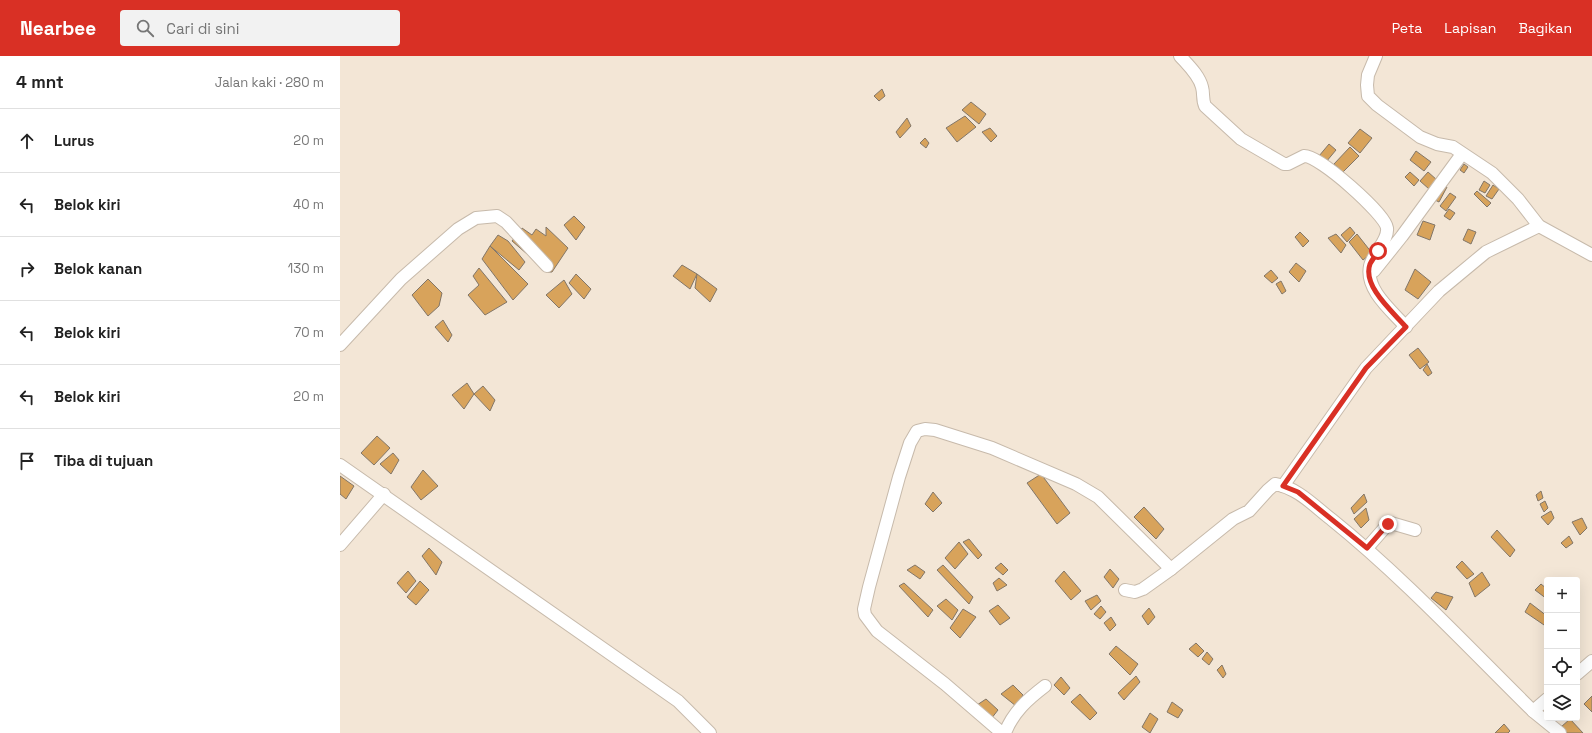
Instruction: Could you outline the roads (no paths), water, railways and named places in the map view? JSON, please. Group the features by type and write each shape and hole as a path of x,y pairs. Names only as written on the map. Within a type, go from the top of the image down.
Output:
{"street":[{"path":"1180,56 1196,75 1202,88 1202,100 1205,106 1241,138 1284,164 1288,164 1304,156 1317,160 1337,175 1377,213 1387,226 1387,233 1370,265 1369,276 1376,293 1406,327"},
{"path":"1376,56 1368,75 1368,96 1377,105 1420,137 1437,144 1453,147 1492,173 1518,199 1539,226 1592,255"},
{"path":"1369,276 1402,236 1462,154"},
{"path":"340,345 367,314 416,265 458,229 476,218 497,216 506,222 547,266"},
{"path":"1283,486 1366,368 1439,291 1486,252 1539,226"},
{"path":"1002,733 945,684 877,631 865,615 864,609 869,587 900,477 910,443 917,431 925,428 935,430 992,448 1076,484 1098,497 1171,569"},
{"path":"340,465 384,494 536,603 678,701 710,733"},
{"path":"1126,590 1135,592 1143,589 1171,569 1233,519 1249,510 1268,490 1276,484 1283,486 1298,492 1367,548 1533,711 1560,733"},
{"path":"340,545 384,494"},
{"path":"1367,548 1388,524 1391,523 1415,530"},
{"path":"1580,671 1592,661"},
{"path":"1005,733 1008,725 1025,702 1045,686"},
{"path":"1533,711 1544,702"}]}
